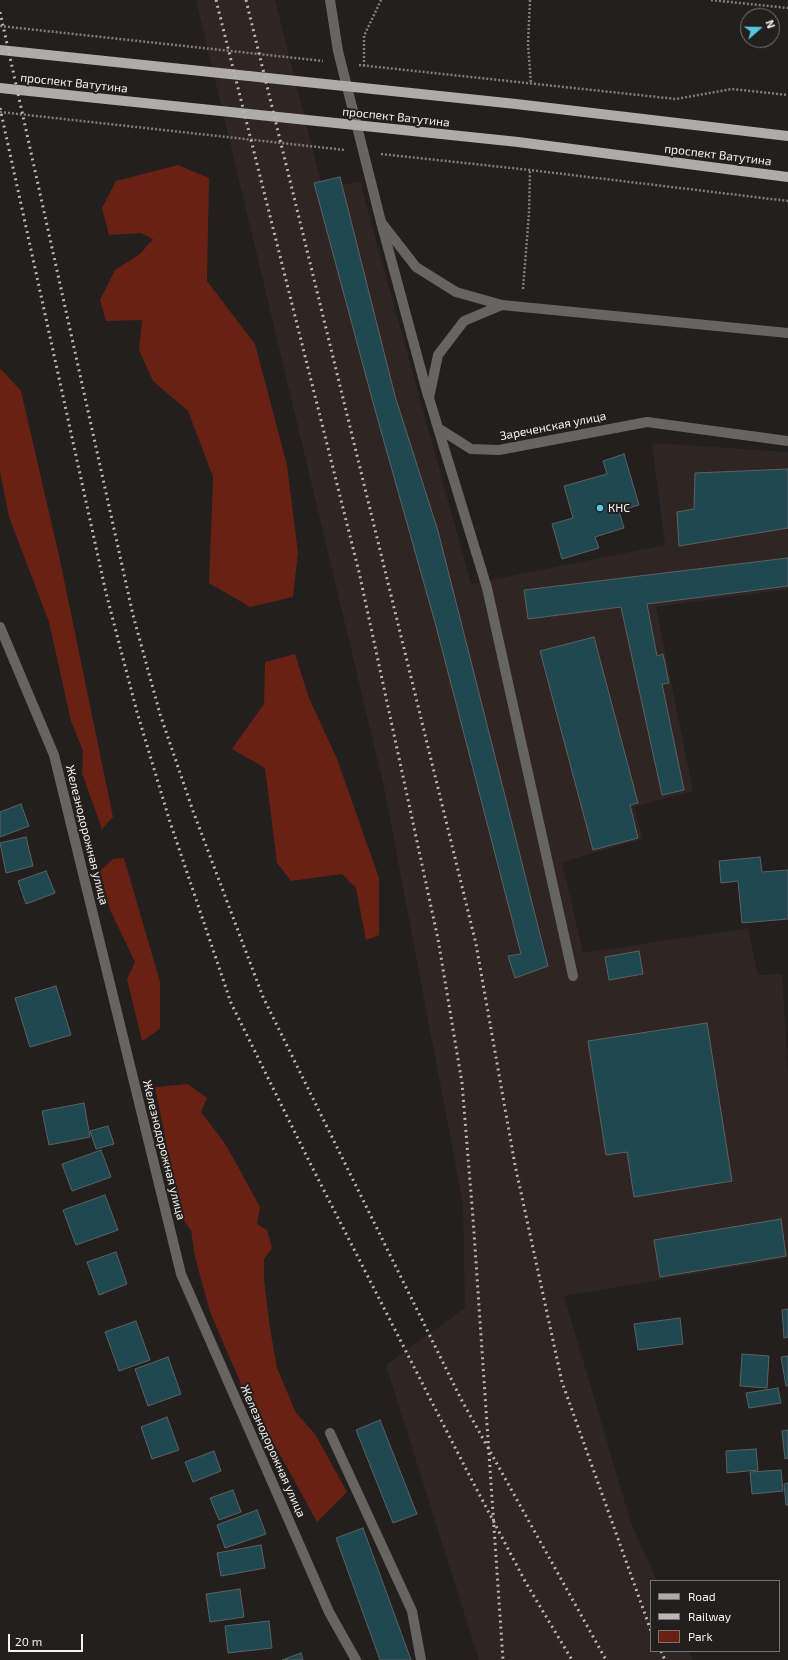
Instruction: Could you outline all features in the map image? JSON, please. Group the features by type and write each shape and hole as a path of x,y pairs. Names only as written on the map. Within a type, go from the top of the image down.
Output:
{"main road":[{"name":"проспект Ватутина","path":"0,50 516,104 788,136"},
{"name":"проспект Ватутина","path":"0,88 518,142 788,177"}],"street":[{"path":"330,0 338,51 381,222 429,398 487,588 573,976"},
{"path":"381,222 416,267 456,292 502,305 788,333"},
{"path":"429,398 438,355 464,321 502,305"},
{"name":"Зареченская улица","path":"438,428 471,449 499,450 647,422 788,441"},
{"name":"Железнодорожная улица","path":"0,627 54,755 181,1274 329,1612 356,1660"},
{"path":"330,1433 412,1611 421,1660"}],"path":[{"path":"364,69 364,36 381,0"},
{"path":"530,0 528,44 531,84"},
{"path":"711,0 788,8"},
{"path":"0,26 325,62"},
{"path":"357,65 676,99 732,89 788,95"},
{"path":"0,112 346,150"},
{"path":"380,149 381,156"},
{"path":"377,153 519,168 788,201"},
{"path":"523,289 529,213 530,170"},
{"path":"516,289 530,290"}],"shaded area":[{"path":"196,0 275,0 322,187 360,182 471,584 665,545 652,443 788,452 788,589 656,607 693,791 634,807 643,839 562,862 583,953 748,928 758,975 782,974 788,1073 788,1258 564,1296 631,1523 657,1580 650,1580 650,1652 689,1652 693,1660 479,1660 386,1365 465,1308 463,1204 384,787"}],"green space":[{"path":"178,165 209,178 207,281 255,344 287,465 298,553 293,597 250,607 209,583 213,477 188,411 153,381 139,350 142,320 106,321 100,300 115,270 140,254 153,239 141,233 109,235 102,208 116,181"},
{"path":"0,368 21,391 60,560 113,817 102,829 82,773 83,751 71,721 49,622 9,517 0,472"},
{"path":"295,654 309,698 337,759 379,878 379,935 366,940 356,888 342,874 291,881 277,863 265,768 232,749 264,704 265,662"},
{"path":"124,858 160,982 160,1029 142,1041 127,979 135,962 110,910 100,871 113,859"},
{"path":"188,1084 207,1098 201,1112 226,1145 260,1207 257,1224 267,1230 272,1248 264,1259 264,1280 277,1368 296,1413 315,1434 347,1492 317,1522 241,1384 210,1312 195,1257 191,1230 181,1217 155,1087"}],"building":[{"path":"340,177 395,396 438,531 548,966 515,978 508,956 521,954 436,626 374,406 314,183"},
{"name":"КНС","path":"624,454 639,505 619,511 624,528 595,537 599,548 562,559 552,524 573,518 564,486 607,474 603,461"},
{"path":"788,469 788,528 679,546 677,512 694,509 695,473"},
{"path":"788,558 788,586 647,604 657,656 663,654 669,683 662,684 684,790 662,795 621,607 528,619 524,590"},
{"path":"594,637 638,803 630,805 638,838 593,850 540,651"},
{"path":"21,804 29,826 0,837 0,812"},
{"path":"26,837 33,866 6,873 0,843"},
{"path":"760,857 762,872 788,870 788,919 742,923 738,881 721,883 719,861"},
{"path":"46,871 55,893 26,904 18,881"},
{"path":"639,951 643,974 609,980 605,957"},
{"path":"56,986 71,1035 30,1047 15,998"},
{"path":"707,1023 732,1181 634,1197 627,1152 606,1155 588,1041"},
{"path":"84,1103 90,1137 49,1145 42,1111"},
{"path":"108,1126 114,1144 96,1149 90,1131"},
{"path":"101,1150 111,1177 72,1191 62,1164"},
{"path":"105,1195 118,1230 76,1245 63,1210"},
{"path":"781,1219 786,1256 660,1277 654,1240"},
{"path":"116,1252 127,1284 99,1295 87,1262"},
{"path":"788,1309 788,1337 784,1338 782,1310"},
{"path":"680,1318 683,1344 638,1350 634,1324"},
{"path":"136,1321 150,1360 119,1371 105,1332"},
{"path":"742,1354 769,1356 767,1388 740,1386"},
{"path":"788,1356 788,1386 786,1386 781,1357"},
{"path":"168,1357 181,1394 148,1406 135,1369"},
{"path":"778,1388 781,1403 749,1408 746,1393"},
{"path":"167,1417 179,1450 152,1459 141,1427"},
{"path":"380,1420 417,1514 393,1523 356,1430"},
{"path":"788,1430 788,1458 785,1459 782,1431"},
{"path":"756,1449 758,1470 727,1473 726,1451"},
{"path":"214,1451 221,1471 193,1482 185,1462"},
{"path":"781,1470 783,1491 752,1494 750,1472"},
{"path":"788,1483 788,1505 786,1505 784,1484"},
{"path":"233,1490 241,1512 219,1520 210,1498"},
{"path":"257,1510 266,1534 225,1548 217,1525"},
{"path":"363,1528 411,1660 380,1660 336,1538"},
{"path":"261,1545 265,1568 221,1576 217,1553"},
{"path":"240,1589 244,1617 210,1622 206,1594"},
{"path":"269,1621 272,1648 228,1653 225,1626"},
{"path":"301,1653 303,1660 282,1660"}],"railway":[{"path":"216,0 359,572 438,939 462,1083 473,1218 503,1660"},
{"path":"246,0 476,944 515,1165 562,1382 650,1628"},
{"path":"0,12 133,615 160,714 193,811 263,997 461,1399 606,1660"},
{"path":"0,108 106,593 137,712 170,822 231,1003 312,1167 466,1469 526,1583 572,1660"},
{"path":"661,1652 665,1660"}],"place":[{"name":"КНС","path":"600,508"}]}
